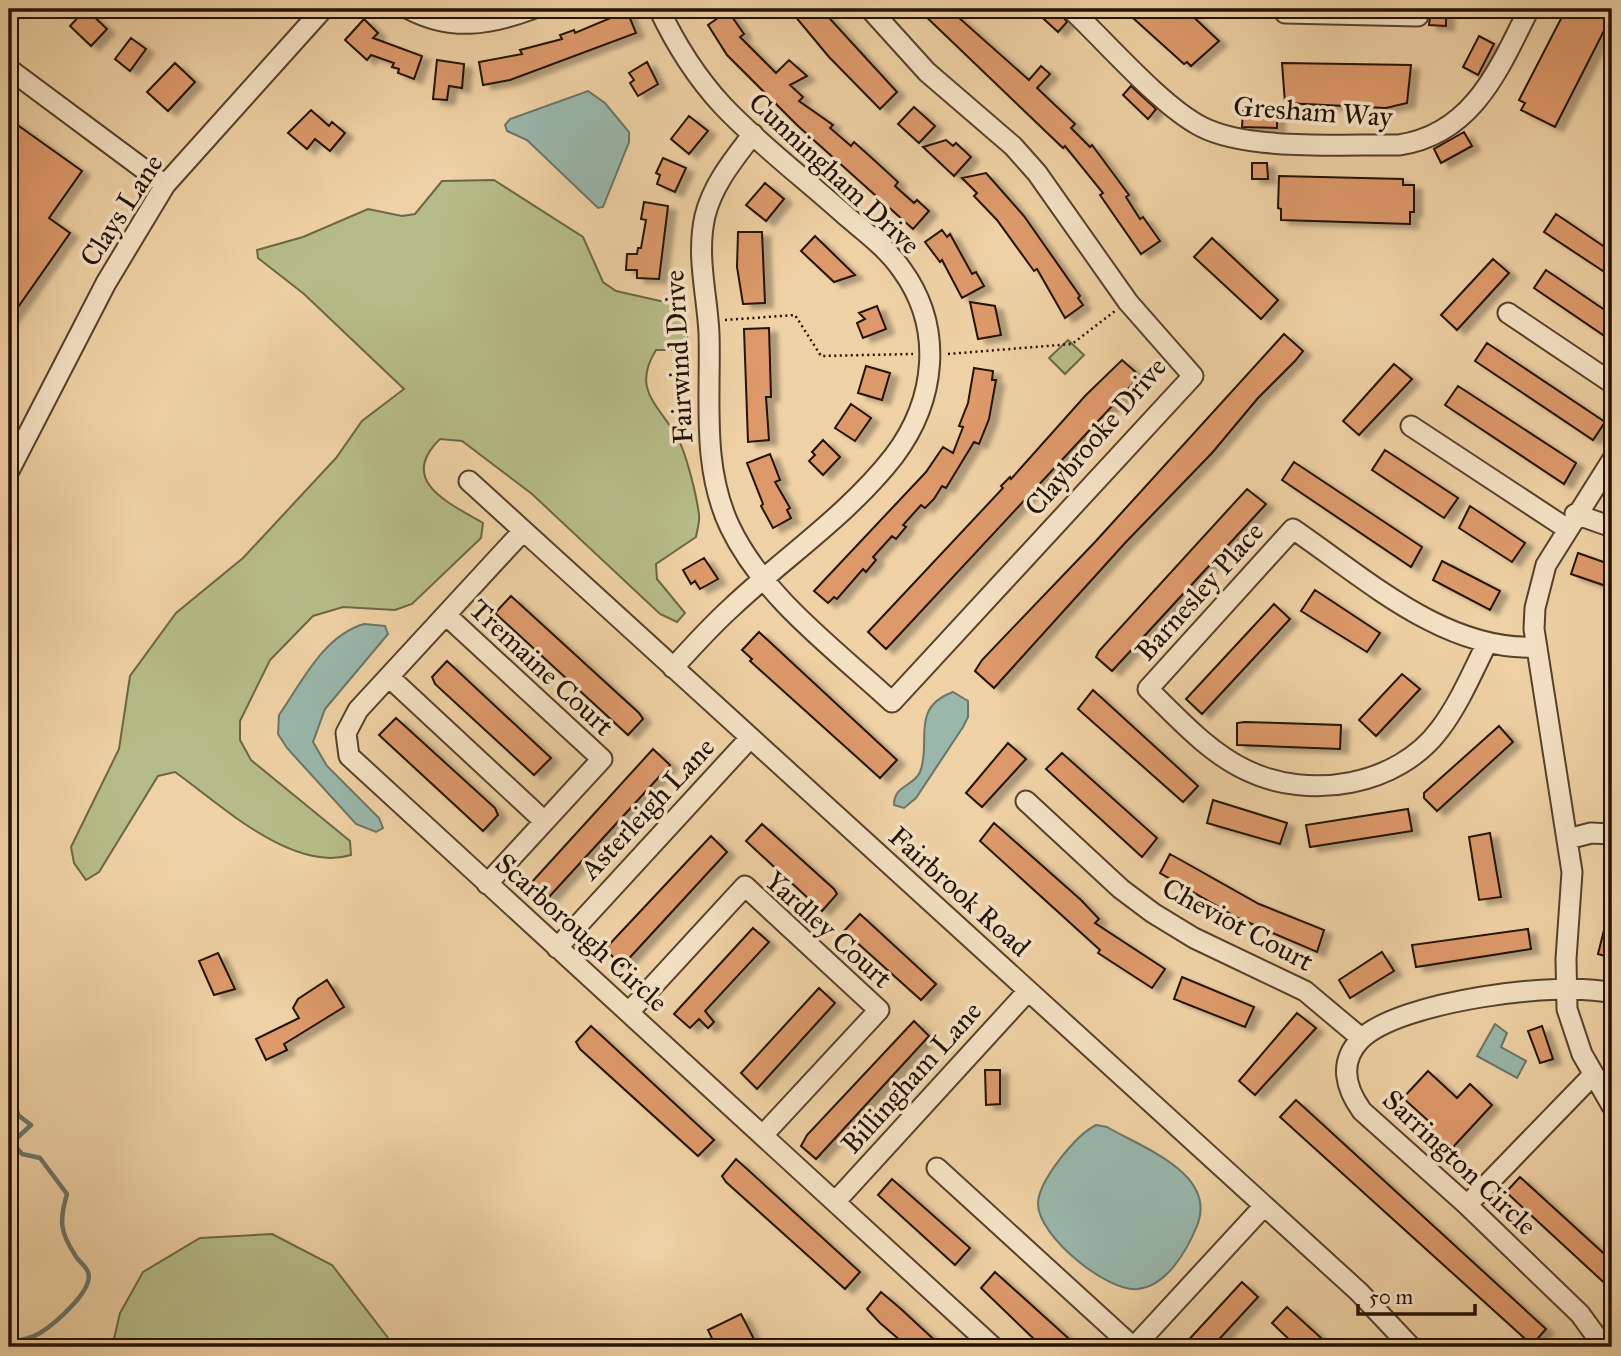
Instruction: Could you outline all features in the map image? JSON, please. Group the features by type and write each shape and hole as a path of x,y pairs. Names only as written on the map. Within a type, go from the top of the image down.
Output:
{"street":[{"name":"Clays Lane","path":"9,471 106,283 165,185 323,9"},
{"path":"409,9 426,18 471,25 532,9"},
{"name":"Cunningham Drive","path":"659,9 702,80 754,134 871,237 903,271 929,332 931,354 931,376 920,413 892,457 844,510 731,607 673,668"},
{"name":"Claybrooke Drive","path":"764,578 783,602 892,702 1193,376 1128,302 1037,173 1013,146 927,72 870,9"},
{"name":"Gresham Way","path":"1071,9 1165,99 1203,128 1258,141 1399,145 1418,142 1458,122 1493,80 1529,9"},
{"path":"1285,9 1285,13 1418,16 1419,9"},
{"path":"9,69 165,185"},
{"name":"Fairwind Drive","path":"754,134 728,167 706,214 701,260 708,321 709,441 713,470 729,526 764,578"},
{"path":"1508,313 1612,383"},
{"path":"1411,426 1571,521 1612,527"},
{"path":"1612,460 1571,521 1546,565 1535,608 1535,647 1568,839 1572,898 1566,987 1574,1034 1592,1076 1612,1106"},
{"name":"Fairbrook Road","path":"468,481 1359,1292 1411,1347"},
{"name":"Barnesley Place","path":"1486,645 1440,729 1421,750 1382,775 1353,783 1283,782 1247,771 1210,748 1148,689 1293,529 1430,622 1486,645 1535,647"},
{"name":"Scarborough Circle","path":"523,531 351,721 345,744 349,756 993,1347"},
{"name":"Tremaine Court","path":"446,615 601,759 486,884"},
{"path":"389,677 544,821"},
{"name":"Asterleigh Lane","path":"557,948 750,738"},
{"name":"Cheviot Court","path":"1026,801 1121,888 1161,918 1194,938 1305,991 1361,1038"},
{"path":"1568,839 1591,833 1612,834"},
{"name":"Yardley Court","path":"629,1012 745,886 879,1010 763,1135"},
{"path":"1361,1038 1387,1023 1445,1004 1502,993 1566,987 1612,993"},
{"name":"Billingham Lane","path":"835,1202 1028,991"},
{"name":"Sarrington Circle","path":"1361,1038 1346,1065 1345,1081 1351,1096 1362,1111 1467,1205 1580,1314 1604,1347"},
{"path":"1467,1205 1592,1076"},
{"path":"937,1168 1133,1347 1264,1206"}],"path":[{"path":"708,321 795,315 821,356 981,353 1072,344 1128,302"}],"green space":[{"path":"494,180 583,237 603,282 616,291 683,306 688,344 682,350 656,350 646,376 650,396 680,444 698,507 696,537 656,564 657,579 685,613 677,622 660,614 532,494 462,441 440,439 428,454 424,467 426,479 443,499 483,523 481,538 412,604 395,610 343,607 313,616 270,660 240,721 240,740 251,760 350,841 351,855 328,858 305,854 281,845 235,817 175,772 158,776 99,872 86,880 74,863 71,847 119,749 130,676 176,613 243,558 336,458 362,421 404,389 304,294 258,258 257,250 303,237 368,209 402,216 415,214 442,181"},
{"path":"1068,340 1084,355 1065,374 1049,358"},
{"path":"272,1234 332,1265 395,1347 112,1347 120,1313 143,1272 200,1238"}],"shaded area":[{"path":"588,91 605,103 629,132 629,142 603,207 598,208 527,140 507,131 505,125 510,119"},
{"path":"364,624 385,626 388,634 325,709 313,742 327,766 379,818 383,828 376,832 356,824 287,748 278,734 279,715 325,649 350,630"},
{"path":"953,692 968,701 968,717 963,727 916,798 904,808 894,805 900,790 920,772 926,717 931,707 939,699"},
{"path":"1495,1024 1507,1033 1501,1047 1526,1061 1517,1078 1477,1056"},
{"path":"1096,1125 1107,1127 1157,1154 1187,1177 1197,1192 1201,1208 1197,1226 1182,1256 1158,1281 1138,1289 1125,1288 1093,1272 1062,1246 1041,1217 1038,1204 1044,1183 1069,1148"}],"building":[{"path":"86,9 107,29 91,46 70,26"},
{"path":"789,9 821,9 897,92 880,109 829,57"},
{"path":"918,9 949,9 1029,80 1041,66 1050,74 1037,88 1075,124 1071,128 1090,147 1092,145 1129,195 1126,197 1140,219 1143,217 1160,241 1141,254 1100,195 1103,193 1065,146 1063,148"},
{"path":"1033,9 1057,9 1067,22 1058,32"},
{"path":"1123,9 1185,9 1219,41 1191,66 1187,62 1184,64"},
{"path":"1431,9 1446,9 1446,26 1429,25"},
{"path":"1566,9 1612,9 1612,15 1555,127 1521,110 1525,103 1519,100"},
{"path":"627,11 636,33 510,80 483,85 479,62 522,54 520,50 562,39 560,35 574,30 575,33"},
{"path":"728,11 744,34 740,37 776,73 789,60 807,76 790,85 803,97 799,101 833,125 830,128 851,146 854,142 898,182 895,186 914,203 917,200 929,211 913,229 798,126 727,55 708,25"},
{"path":"364,19 378,33 373,38 422,56 414,79 398,73 399,69 392,67 394,63 371,55 367,60 345,40"},
{"path":"1479,36 1494,44 1478,75 1463,67"},
{"path":"131,38 146,49 130,71 115,59"},
{"path":"437,60 464,64 462,88 449,86 447,100 433,99"},
{"path":"647,62 658,84 638,96 630,83 634,80 629,73"},
{"path":"175,63 195,82 168,111 147,92"},
{"path":"1282,63 1411,65 1407,103 1386,108 1285,103"},
{"path":"1131,86 1156,109 1148,119 1123,95"},
{"path":"914,107 935,126 919,143 898,124"},
{"path":"311,110 329,126 332,122 345,133 330,151 315,139 307,149 288,133"},
{"path":"1243,111 1277,112 1277,128 1242,127"},
{"path":"689,116 708,131 689,154 671,139"},
{"path":"9,119 82,171 49,218 70,233 9,320"},
{"path":"1464,132 1472,146 1441,163 1434,149"},
{"path":"946,140 953,146 956,143 971,157 954,176 923,147"},
{"path":"663,158 686,168 675,192 657,184 660,175 656,173"},
{"path":"1252,163 1267,163 1268,179 1252,179"},
{"path":"986,173 1024,216 1080,296 1078,298 1083,305 1065,318 1037,269 1034,271 997,220 974,196 977,193 962,178"},
{"path":"1279,176 1403,179 1403,185 1414,185 1414,212 1410,212 1410,224 1281,220 1281,209 1278,208"},
{"path":"765,183 784,199 766,221 746,205"},
{"path":"644,202 668,206 659,279 637,278 637,270 626,270 627,254 637,254 638,248 641,248 646,220 641,219"},
{"path":"1556,214 1612,252 1612,277 1544,232"},
{"path":"942,230 947,237 950,234 972,274 976,272 984,286 962,298 942,260 940,262 925,242"},
{"path":"738,232 762,232 765,303 743,304 737,267"},
{"path":"815,236 855,275 834,282 801,251"},
{"path":"1212,238 1278,300 1261,319 1194,257"},
{"path":"1493,259 1509,273 1457,330 1441,315"},
{"path":"1546,270 1612,315 1612,341 1534,288"},
{"path":"970,302 995,306 1001,335 978,339"},
{"path":"877,306 886,329 863,338 857,323 865,319 859,313"},
{"path":"769,328 771,397 766,397 769,440 748,442 744,329"},
{"path":"1284,334 1303,351 1295,361 1258,398 1212,453 1125,543 994,688 975,671 982,660 1095,542"},
{"path":"1487,343 1605,422 1593,440 1475,361"},
{"path":"1122,360 1140,376 886,649 868,632 1085,396"},
{"path":"1394,364 1412,379 1359,435 1343,421"},
{"path":"866,366 890,373 882,400 858,393"},
{"path":"974,368 993,371 992,380 996,380 989,419 979,444 974,442 946,488 942,486 925,508 921,505 903,525 906,527 896,539 892,536 873,557 876,560 866,572 863,569 837,599 834,597 828,603 814,591 926,472 943,447 953,453 963,427 959,426 968,403"},
{"path":"1458,386 1576,463 1564,484 1445,405"},
{"path":"851,404 871,418 855,441 835,428"},
{"path":"823,440 840,457 823,475 809,461 815,455 812,452"},
{"path":"1385,450 1458,498 1444,518 1372,470"},
{"path":"770,454 780,480 775,482 790,508 787,510 791,518 773,528 761,506 763,504 747,463"},
{"path":"1294,462 1422,547 1411,567 1282,480"},
{"path":"1247,489 1266,504 1112,671 1096,657 1099,651"},
{"path":"1470,506 1525,543 1512,562 1459,528"},
{"path":"1578,553 1612,565 1612,588 1571,574"},
{"path":"704,558 718,579 700,589 695,581 691,584 683,570"},
{"path":"1442,561 1500,591 1490,610 1433,580"},
{"path":"1315,590 1380,633 1367,652 1301,611"},
{"path":"511,596 639,713 643,719 628,735 495,613"},
{"path":"1274,604 1290,619 1202,714 1186,699"},
{"path":"759,632 897,760 880,778 750,661 752,659 742,650"},
{"path":"447,661 551,758 534,775 435,684 432,677"},
{"path":"1402,674 1420,689 1376,736 1359,720"},
{"path":"1093,690 1198,786 1183,802 1078,709"},
{"path":"396,718 495,808 498,815 483,831 379,735"},
{"path":"1237,723 1341,725 1340,749 1237,745"},
{"path":"1499,726 1513,742 1437,811 1424,798 1424,793"},
{"path":"1008,743 1026,759 982,807 966,793"},
{"path":"653,749 670,765 548,898 531,883"},
{"path":"1062,753 1157,838 1142,857 1046,769"},
{"path":"1213,800 1287,823 1280,844 1207,823"},
{"path":"1408,809 1412,831 1310,847 1306,825"},
{"path":"994,823 1081,900 1099,919 1095,923 1165,969 1152,988 1098,953 1100,950 980,841"},
{"path":"762,824 834,889 837,894 822,911 746,841"},
{"path":"1490,833 1501,897 1479,900 1469,837"},
{"path":"711,836 727,852 622,966 605,949"},
{"path":"1170,854 1259,904 1324,930 1317,952 1238,918 1160,873"},
{"path":"860,914 936,984 921,1000 844,931"},
{"path":"1608,914 1612,915 1612,958 1598,954"},
{"path":"753,928 769,942 705,1011 714,1022 708,1028 699,1019 690,1028 674,1014"},
{"path":"1528,929 1531,949 1416,967 1412,945"},
{"path":"1382,952 1394,971 1350,998 1339,980"},
{"path":"218,953 235,989 214,995 199,961"},
{"path":"1182,977 1254,1007 1245,1027 1174,999"},
{"path":"327,980 344,1007 284,1044 287,1050 266,1060 256,1039 299,1018 293,1008 298,999"},
{"path":"819,988 835,1003 757,1089 741,1073"},
{"path":"1297,1013 1316,1028 1255,1095 1239,1081"},
{"path":"914,1021 929,1036 816,1159 801,1146 807,1135"},
{"path":"591,1026 714,1140 698,1156 580,1049 576,1042"},
{"path":"1542,1026 1553,1059 1540,1063 1528,1031"},
{"path":"985,1070 1000,1070 1000,1104 986,1105"},
{"path":"1428,1071 1457,1098 1470,1084 1492,1105 1441,1160 1420,1140 1433,1125 1403,1098"},
{"path":"1296,1100 1546,1329 1532,1345 1280,1117"},
{"path":"736,1159 860,1272 845,1289 726,1182 722,1176"},
{"path":"1520,1177 1612,1261 1612,1290 1506,1192"},
{"path":"892,1179 970,1248 955,1265 878,1195"},
{"path":"995,1272 1078,1347 1044,1347 1037,1342 981,1288"},
{"path":"1242,1282 1258,1297 1212,1347 1182,1347"},
{"path":"881,1292 942,1347 908,1347 880,1323 867,1309"},
{"path":"1287,1307 1331,1347 1297,1347 1272,1323"},
{"path":"741,1314 756,1343 749,1347 716,1347 708,1330"}],"waterway":[{"path":"9,1072 10,1076"},
{"path":"9,1341 29,1338 46,1329 72,1306 88,1279 88,1272 70,1247 62,1226 67,1194 40,1158 22,1154 16,1147 17,1138 31,1125 18,1115 13,1093"}]}
